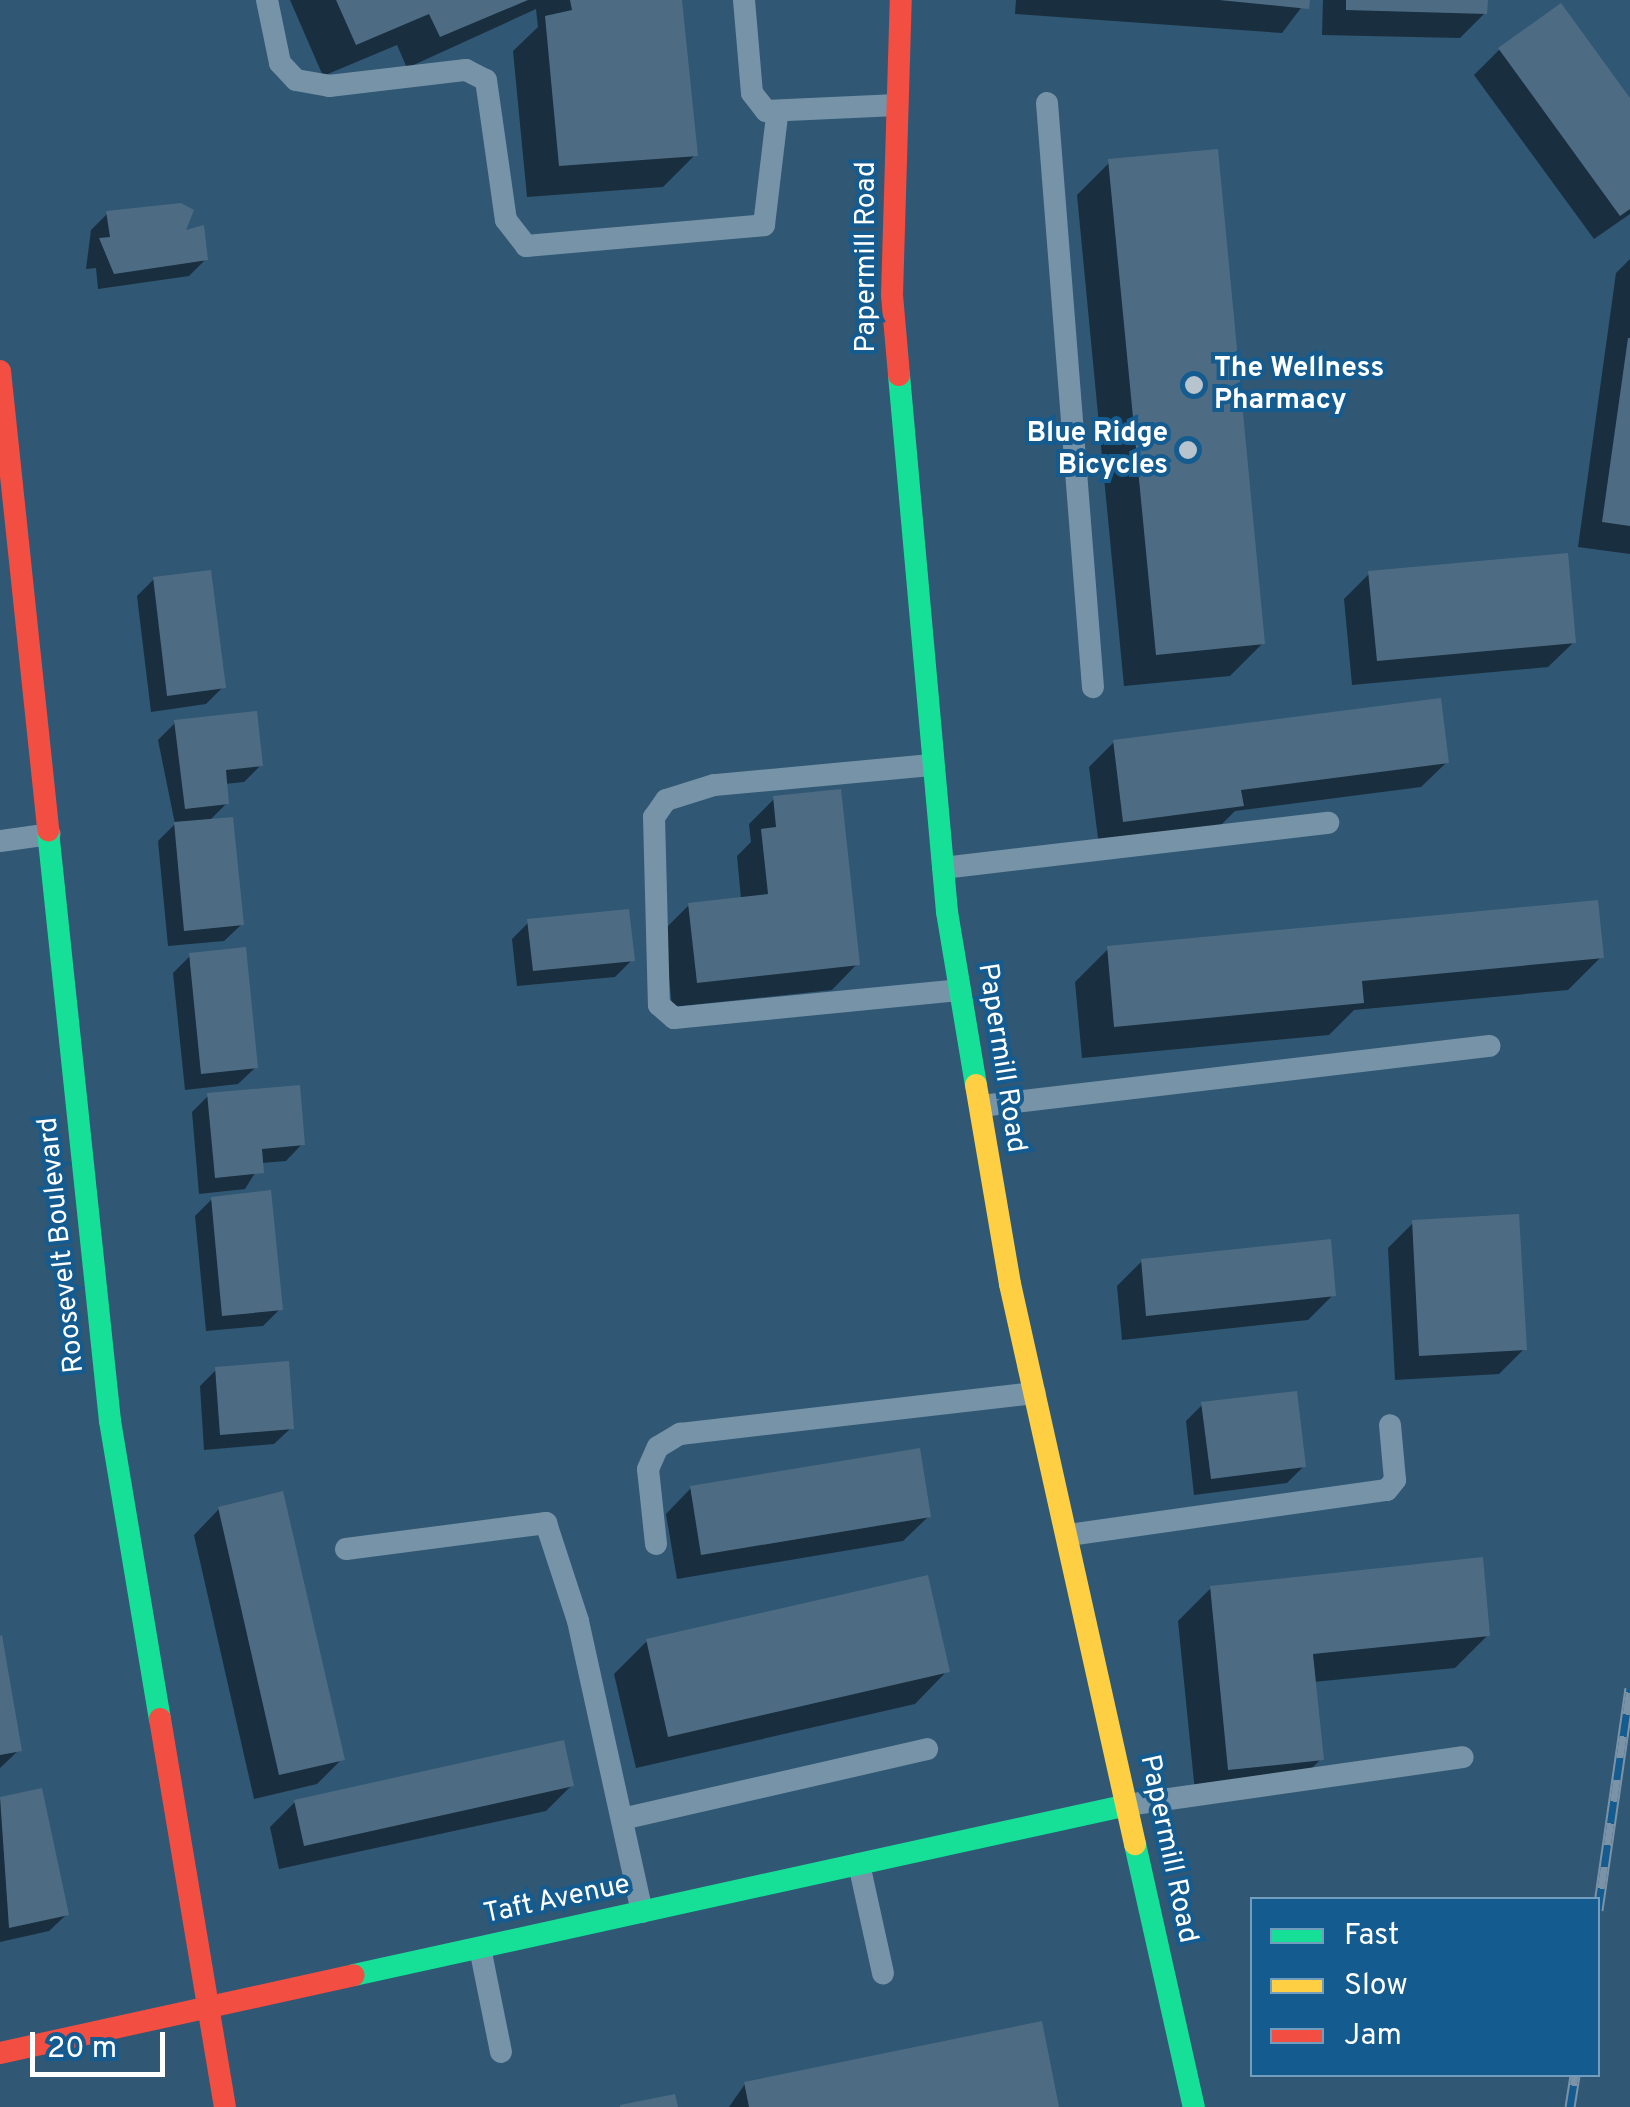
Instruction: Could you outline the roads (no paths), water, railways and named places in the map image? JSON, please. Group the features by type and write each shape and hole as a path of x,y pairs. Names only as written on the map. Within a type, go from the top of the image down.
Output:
{"street":[{"name":"Papermill Road","path":"901,0 892,295 931,765 959,990 977,1106 1035,1393 1194,2107"},
{"name":"Roosevelt Boulevard","path":"0,371 54,833 110,1421 204,2010 225,2107"},
{"name":"Taft Avenue","path":"0,2052 1127,1805"}],"lane":[{"path":"267,0 280,63 296,80 328,86 466,70 486,80 506,220 526,246 764,225 777,116"},
{"path":"744,0 752,93 777,116 900,104"},
{"path":"1047,102 1093,687"},
{"path":"0,670 35,666"},
{"path":"931,765 714,785 666,800 654,817 659,1005 674,1018 959,990"},
{"path":"943,868 1328,823"},
{"path":"0,840 54,833"},
{"path":"977,1106 1489,1046"},
{"path":"656,1544 648,1469 658,1447 680,1434 1035,1393"},
{"path":"1069,1534 1387,1490 1395,1480 1390,1425"},
{"path":"346,1548 546,1523 642,1912"},
{"path":"622,1819 927,1748"},
{"path":"1127,1805 1463,1756"},
{"path":"859,1864 883,1972"},
{"path":"480,1948 501,2052"}],"railway":[{"path":"1600,1897 1630,1688"},
{"path":"1570,2107 1575,2077"}],"place":[{"name":"The Wellness Pharmacy","path":"1194,385"},
{"name":"Blue Ridge Bicycles","path":"1188,450"}]}
